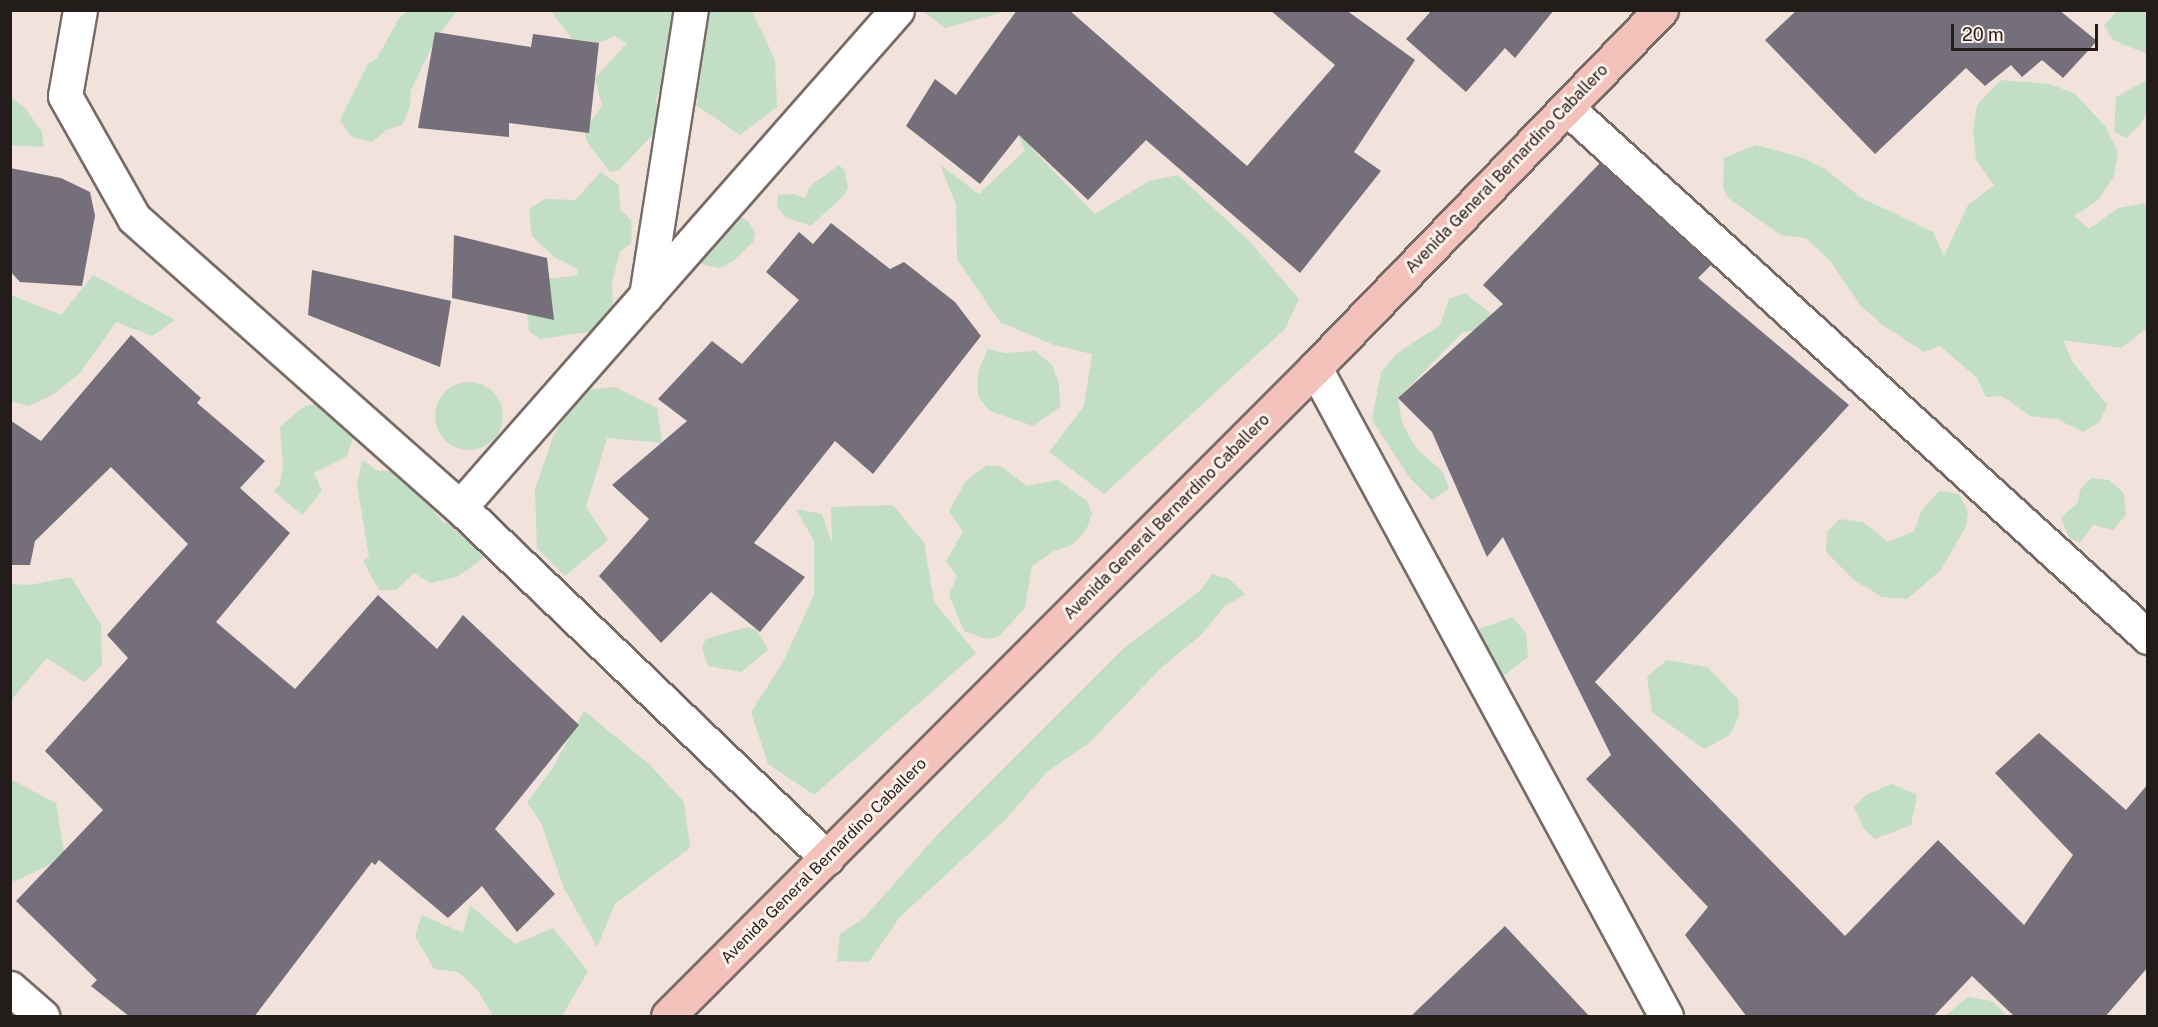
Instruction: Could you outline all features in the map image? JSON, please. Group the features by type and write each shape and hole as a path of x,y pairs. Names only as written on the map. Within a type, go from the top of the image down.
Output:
{"main road":[{"name":"Avenida General Bernardino Caballero","path":"668,1017 1315,368 1661,10"}],"street":[{"path":"80,10 65,96 134,218 460,507 828,858"},
{"path":"646,296 692,10"},
{"path":"460,507 897,10"},
{"path":"1567,108 2148,637"},
{"path":"1315,368 1666,1017"},
{"path":"10,988 42,1017"}],"green space":[{"path":"550,10 679,11 676,49 656,98 659,128 619,170 610,172 587,142 584,131 602,106 595,78 627,43 614,36 599,43 572,39"},
{"path":"408,11 457,11 436,38 411,90 410,107 402,125 386,130 372,142 351,137 340,120 368,64 377,58 400,17"},
{"path":"710,11 752,11 775,60 777,107 740,135 696,105"},
{"path":"923,11 1007,11 945,28"},
{"path":"2117,11 2147,11 2147,54 2113,40 2104,25"},
{"path":"2001,80 2050,84 2075,94 2106,127 2118,153 2114,176 2098,200 2074,216 2089,229 2118,208 2147,203 2147,328 2121,348 2063,340 2072,361 2107,405 2100,422 2083,432 2057,419 2030,416 2002,396 1986,397 1977,378 1940,346 1924,352 1884,326 1861,306 1830,261 1806,238 1781,235 1728,198 1723,187 1724,158 1756,145 1803,158 1825,169 1860,197 1933,232 1944,256 1968,205 1994,185 1976,160 1973,130 1977,105"},
{"path":"2147,80 2147,112 2141,124 2126,138 2114,132 2116,97"},
{"path":"11,97 26,109 42,132 44,147 11,145"},
{"path":"1012,122 1038,155 1095,214 1149,181 1178,175 1249,241 1299,299 1285,329 1104,494 1049,452 1084,406 1092,354 1054,345 1000,322 957,259 956,204 940,165 979,194 1025,150"},
{"path":"839,165 845,171 848,188 843,196 811,226 785,217 777,206 778,195 794,194 805,198 810,186"},
{"path":"601,172 619,185 620,209 631,220 631,243 620,252 612,283 613,319 596,331 540,339 529,331 527,311 548,279 577,275 578,269 554,257 532,236 529,209 545,199 575,200"},
{"path":"732,213 748,221 755,233 753,242 732,262 719,268 692,262 695,271 680,282 646,296"},
{"path":"93,275 175,320 152,336 116,322 80,373 54,394 29,406 11,401 11,295 61,315"},
{"path":"1465,293 1490,313 1491,328 1463,332 1398,398 1402,423 1416,448 1443,472 1449,489 1432,500 1410,478 1372,420 1381,372 1396,354 1440,325 1449,299"},
{"path":"988,349 1005,353 1035,351 1052,365 1059,384 1060,407 1033,426 990,411 978,397 978,372"},
{"path":"462,382 476,382 488,387 498,397 503,416 498,435 488,445 476,450 462,450 450,445 440,435 435,423 435,409 440,397 450,387"},
{"path":"615,387 657,408 662,443 607,438 586,507 608,540 565,576 537,548 535,489 553,437 579,391"},
{"path":"316,403 340,418 354,436 347,456 314,473 322,491 302,515 274,491 280,484 283,464 280,427 303,407"},
{"path":"362,460 376,470 401,472 444,523 474,528 482,536 485,557 457,577 430,583 414,573 396,590 379,590 363,561 369,557 357,485"},
{"path":"987,465 1002,467 1027,486 1058,480 1087,501 1092,514 1086,530 1072,545 1054,551 1032,566 1025,608 998,637 986,639 964,631 949,595 957,576 946,561 963,532 949,511 966,481"},
{"path":"2091,478 2109,480 2124,493 2126,515 2113,530 2093,525 2080,543 2069,538 2061,517 2078,503 2080,490"},
{"path":"1939,491 1959,494 1968,512 1966,526 1941,570 1907,599 1882,597 1854,580 1826,552 1827,532 1839,519 1863,522 1888,542 1914,531 1921,512"},
{"path":"893,505 924,543 934,602 976,653 814,795 768,764 751,712 782,664 814,595 814,541 796,509 822,514 832,543 831,507"},
{"path":"1212,574 1229,579 1245,594 1224,607 1201,635 1162,667 1089,743 1047,772 1005,820 899,918 869,962 837,961 840,934 864,918 937,835 1124,648 1201,590"},
{"path":"71,577 101,625 102,665 84,682 47,658 11,700 11,584 30,585"},
{"path":"1513,617 1526,634 1528,657 1505,675 1493,671 1476,640 1479,629"},
{"path":"747,627 757,630 768,650 741,672 708,666 702,647 706,639"},
{"path":"1667,660 1707,667 1738,699 1739,716 1730,735 1704,749 1652,712 1647,677"},
{"path":"584,711 649,764 684,802 690,848 615,904 597,947 564,888 541,823 527,802 552,769"},
{"path":"10,779 56,803 65,857 16,881 11,880"},
{"path":"1892,784 1917,795 1911,825 1875,839 1864,829 1854,807 1866,795"},
{"path":"470,905 515,944 553,928 588,971 562,1016 493,1016 478,991 458,972 434,969 415,936 422,915 463,933"},
{"path":"1968,997 1992,1001 2007,1016 1945,1016"}],"building":[{"path":"1017,10 1069,10 1247,166 1335,65 1270,10 1346,10 1415,60 1354,152 1381,171 1300,273 1146,140 1088,200 1019,135 980,184 906,126 935,79 956,95"},
{"path":"1432,10 1554,10 1515,58 1505,48 1466,92 1406,39"},
{"path":"1797,10 2059,10 2097,41 2063,78 2042,60 2022,77 2011,65 1985,86 1966,68 1875,154 1765,40"},
{"path":"435,32 531,47 533,34 599,43 589,133 509,123 509,137 418,128"},
{"path":"1600,163 1711,265 1698,278 1849,405 1595,682 1845,936 1938,840 2024,925 2073,855 1995,773 2039,733 2126,810 2148,784 2148,967 2105,1017 2015,1017 1972,976 1933,1017 1747,1017 1685,935 1708,907 1586,779 1611,755 1503,537 1487,557 1432,432 1398,398 1503,304 1483,285"},
{"path":"10,168 61,178 90,192 95,216 82,286 20,282 10,271"},
{"path":"831,223 890,269 904,262 955,302 981,336 873,474 835,441 754,543 805,577 760,632 711,592 661,643 599,576 649,519 612,485 687,421 658,399 712,341 742,364 799,300 766,272 799,232 813,244"},
{"path":"454,235 547,258 554,320 452,298"},
{"path":"312,270 451,301 440,367 308,315"},
{"path":"131,335 201,398 197,403 265,461 240,488 290,533 216,622 295,689 378,595 437,649 463,615 579,725 495,829 555,894 517,932 482,886 448,918 379,860 375,865 372,862 254,1017 130,1017 91,986 97,980 16,901 103,810 45,751 128,658 107,635 188,544 111,467 35,541 30,565 10,565 10,420 41,441"},
{"path":"1505,926 1590,1017 1410,1017"}]}
